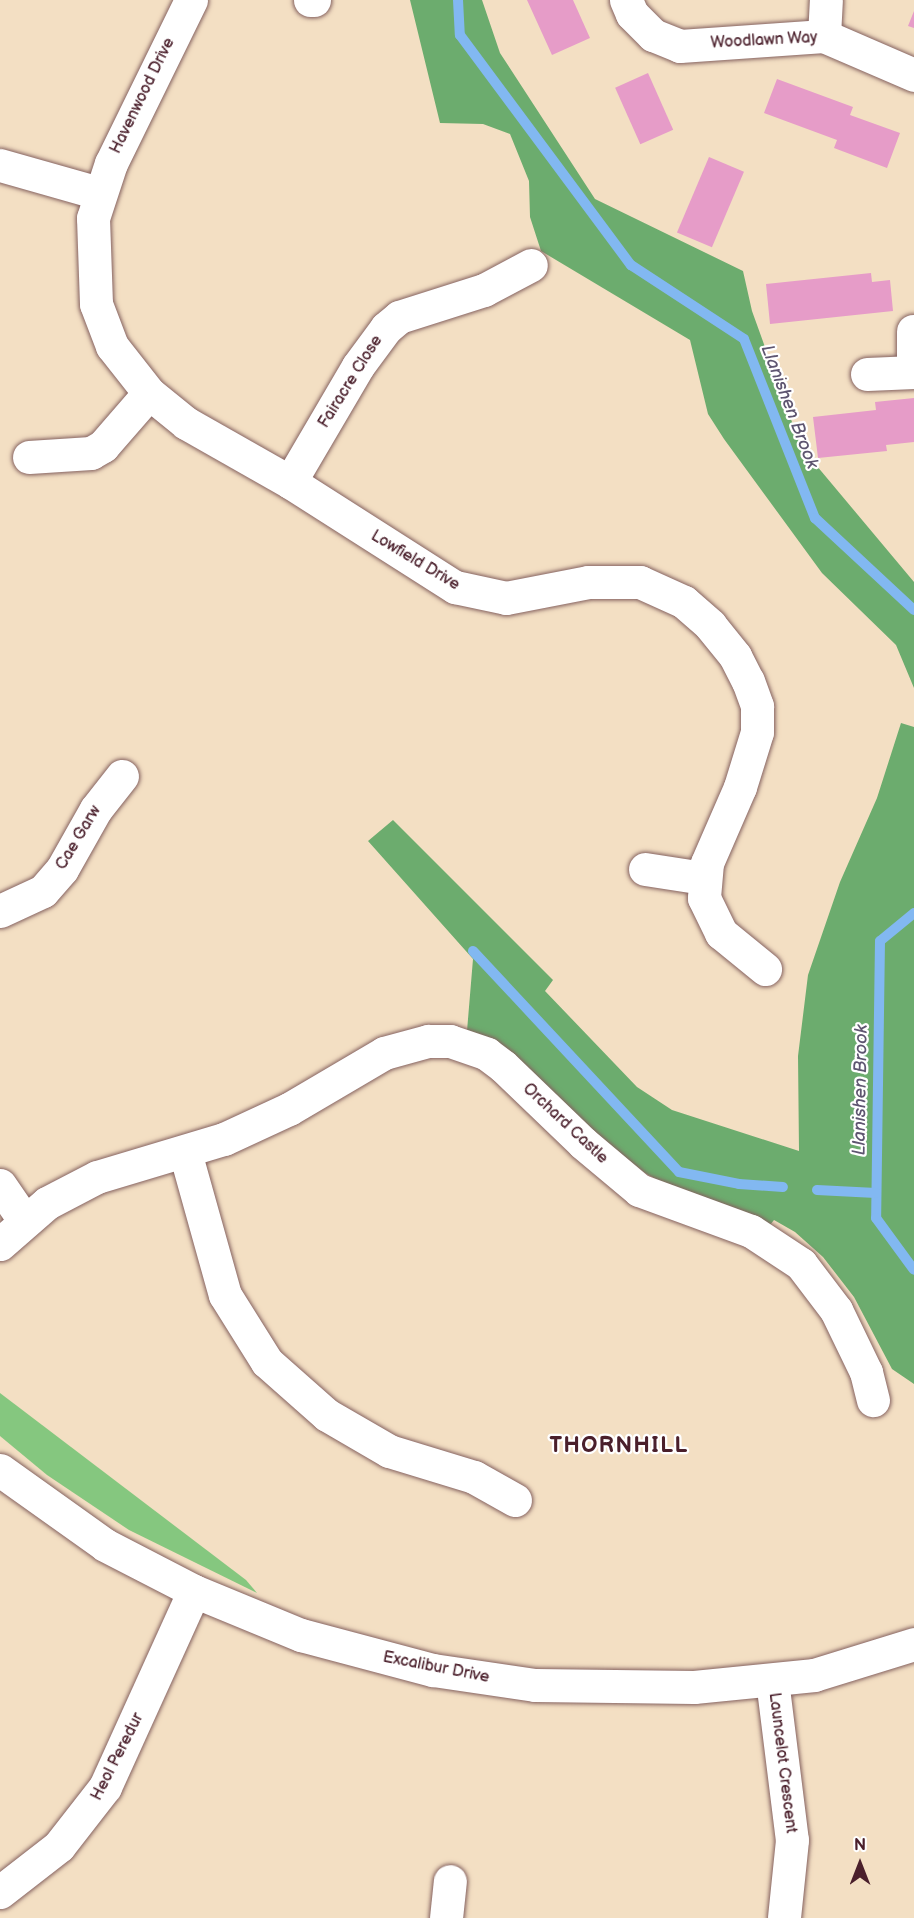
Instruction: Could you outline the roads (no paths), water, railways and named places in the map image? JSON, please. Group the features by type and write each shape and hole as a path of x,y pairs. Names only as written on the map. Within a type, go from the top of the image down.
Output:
{"street":[{"name":"Havenwood Drive","path":"99,193 130,120 191,0"},
{"name":"Woodlawn Way","path":"627,0 632,14 653,35 680,46 824,36 914,75"},
{"path":"824,36 826,0"},
{"path":"0,165 99,193"},
{"name":"Lowfield Drive","path":"99,193 91,243 96,304 112,346 149,393 204,435 290,482 455,587 506,598 588,582 640,582 684,602 710,625 735,656 748,681 756,706 757,732 744,777 704,878 706,906 721,933 765,969"},
{"name":"Fairacre Close","path":"290,482 358,366 386,328 399,317 484,291 531,265"},
{"path":"867,374 914,372 913,331"},
{"path":"29,457 91,453 103,446 149,393"},
{"name":"Cae Garw","path":"0,910 42,891 62,869 96,809 122,776"},
{"path":"645,869 704,878"},
{"name":"Orchard Castle","path":"0,1244 24,1220 61,1194 97,1177 185,1152 289,1109 384,1053 428,1041 471,1047 503,1066 583,1143 639,1190 751,1231 801,1264 821,1287 846,1329 873,1400"},
{"path":"185,1152 225,1296 267,1362 327,1415 389,1450 474,1478 515,1500"},
{"path":"0,1185 24,1220"},
{"name":"Excalibur Drive","path":"0,1470 105,1545 194,1591 301,1635 433,1670 482,1678 623,1689 772,1680 824,1672 914,1644"},
{"name":"Heol Peredur","path":"0,1892 59,1846 105,1787 194,1591"},
{"name":"Launcelot Crescent","path":"772,1680 792,1840 784,1918"},
{"path":"446,1918 450,1881"}],"waterway":[{"name":"Llanishen Brook","path":"458,0 460,35 631,265 744,339 815,518 914,610"},
{"name":"Llanishen Brook","path":"914,913 880,941 876,1218 914,1270"},
{"path":"473,951 679,1172 739,1184 783,1187"},
{"path":"817,1190 876,1193"}],"district":[{"name":"THORNHILL","path":"619,1446"}]}
